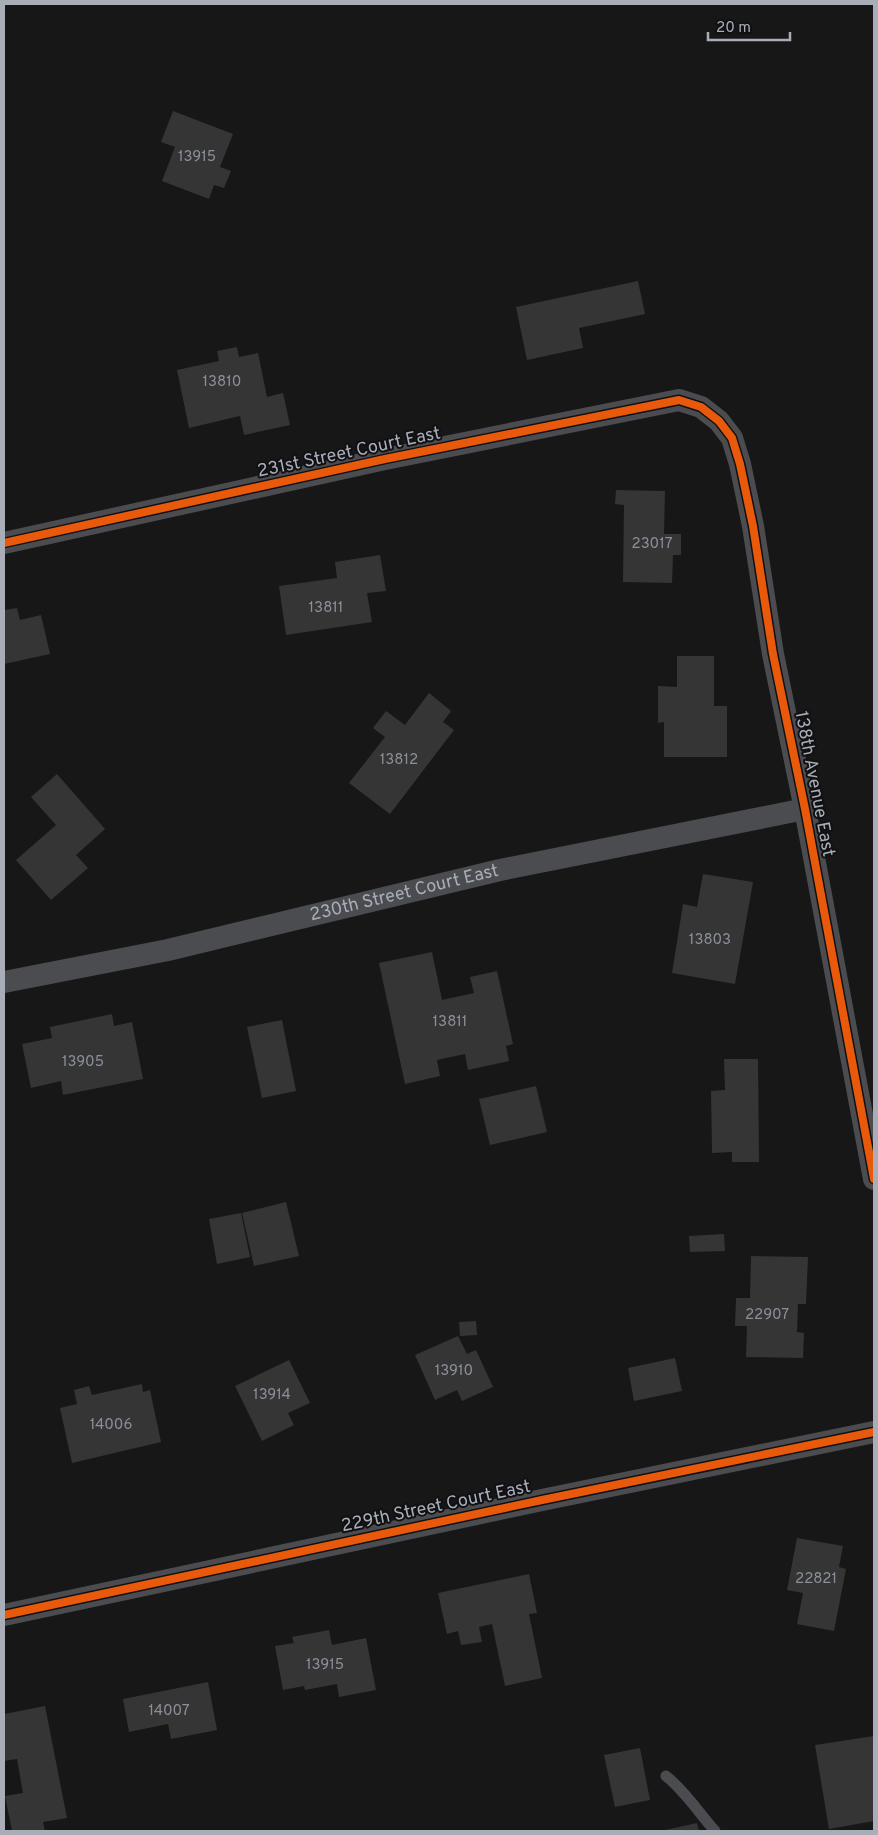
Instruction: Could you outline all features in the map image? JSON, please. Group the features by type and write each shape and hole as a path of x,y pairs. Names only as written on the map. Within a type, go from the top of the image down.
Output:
{"street":[{"name":"231st Street Court East","path":"4,543 385,459 680,400 701,406"},
{"name":"138th Avenue East","path":"701,406 719,421 732,438 740,464 753,526 773,654 874,1179"},
{"name":"230th Street Court East","path":"4,982 168,950 500,870 804,809"},
{"name":"229th Street Court East","path":"4,1615 532,1502 874,1432"}],"lane":[{"path":"666,1776 678,1786 691,1805 715,1831"}],"building":[{"path":"173,111 233,134 220,167 231,171 224,188 214,185 209,199 162,181 175,147 161,142"},
{"path":"638,281 645,314 579,328 583,348 527,360 516,307"},
{"path":"237,347 239,357 258,353 267,397 283,393 290,425 244,435 240,416 189,428 177,370 219,361 217,351"},
{"path":"616,490 665,491 664,534 681,534 681,555 673,555 672,583 623,582 624,505 615,504"},
{"path":"380,555 386,591 367,593 372,622 286,635 279,586 337,578 335,562"},
{"path":"17,608 20,620 41,615 50,654 4,664 4,610"},
{"path":"677,656 714,656 714,706 727,706 727,757 664,757 664,722 658,723 658,686 677,687"},
{"path":"429,693 451,711 443,722 454,730 390,814 349,783 385,737 373,728 386,711 405,725"},
{"path":"57,774 105,829 76,855 88,868 51,900 16,860 56,825 31,797"},
{"path":"703,874 753,882 735,984 672,973 683,904 697,907"},
{"path":"432,952 442,1000 474,993 470,977 497,971 513,1044 506,1046 509,1061 468,1070 465,1054 437,1060 440,1076 405,1084 379,963"},
{"path":"112,1014 114,1026 132,1022 143,1079 63,1095 61,1081 31,1088 22,1044 52,1038 50,1027"},
{"path":"282,1020 296,1091 262,1098 247,1027"},
{"path":"724,1059 758,1059 759,1162 732,1162 732,1152 712,1153 711,1091 725,1090"},
{"path":"536,1086 547,1132 490,1145 479,1099"},
{"path":"286,1202 299,1256 254,1266 242,1213"},
{"path":"241,1213 250,1257 217,1264 209,1219"},
{"path":"724,1234 725,1251 690,1252 689,1236"},
{"path":"751,1256 808,1257 806,1304 798,1304 797,1332 804,1333 803,1358 746,1357 747,1326 735,1326 736,1298 750,1298"},
{"path":"476,1321 477,1335 460,1336 459,1322"},
{"path":"458,1336 467,1354 476,1350 493,1387 462,1401 457,1390 435,1400 415,1355"},
{"path":"675,1358 682,1391 634,1401 628,1368"},
{"path":"289,1360 310,1403 288,1413 294,1425 262,1441 235,1386"},
{"path":"142,1384 143,1392 150,1390 161,1442 72,1463 60,1408 77,1404 74,1390 89,1386 92,1395"},
{"path":"797,1538 843,1546 839,1567 846,1569 834,1631 797,1624 803,1593 787,1590"},
{"path":"529,1574 537,1613 529,1614 542,1678 505,1686 492,1624 479,1627 482,1642 461,1645 458,1631 447,1634 438,1593"},
{"path":"329,1630 332,1645 366,1638 376,1690 339,1697 337,1684 305,1690 304,1686 283,1690 275,1646 294,1643 292,1637"},
{"path":"208,1682 217,1730 171,1739 168,1724 129,1732 123,1699"},
{"path":"45,1706 67,1818 43,1822 45,1831 12,1831 5,1796 23,1793 17,1759 4,1761 4,1714"},
{"path":"874,1736 874,1821 829,1829 815,1745"},
{"path":"640,1748 650,1800 615,1807 604,1755"},
{"path":"697,1823 699,1831 665,1831 665,1830"}],"cycle path":[{"path":"4,543 385,459 679,400 701,407 719,421 732,438 740,464 753,526 773,654 805,809 874,1179"},
{"path":"4,1615 542,1500 874,1432"}]}
